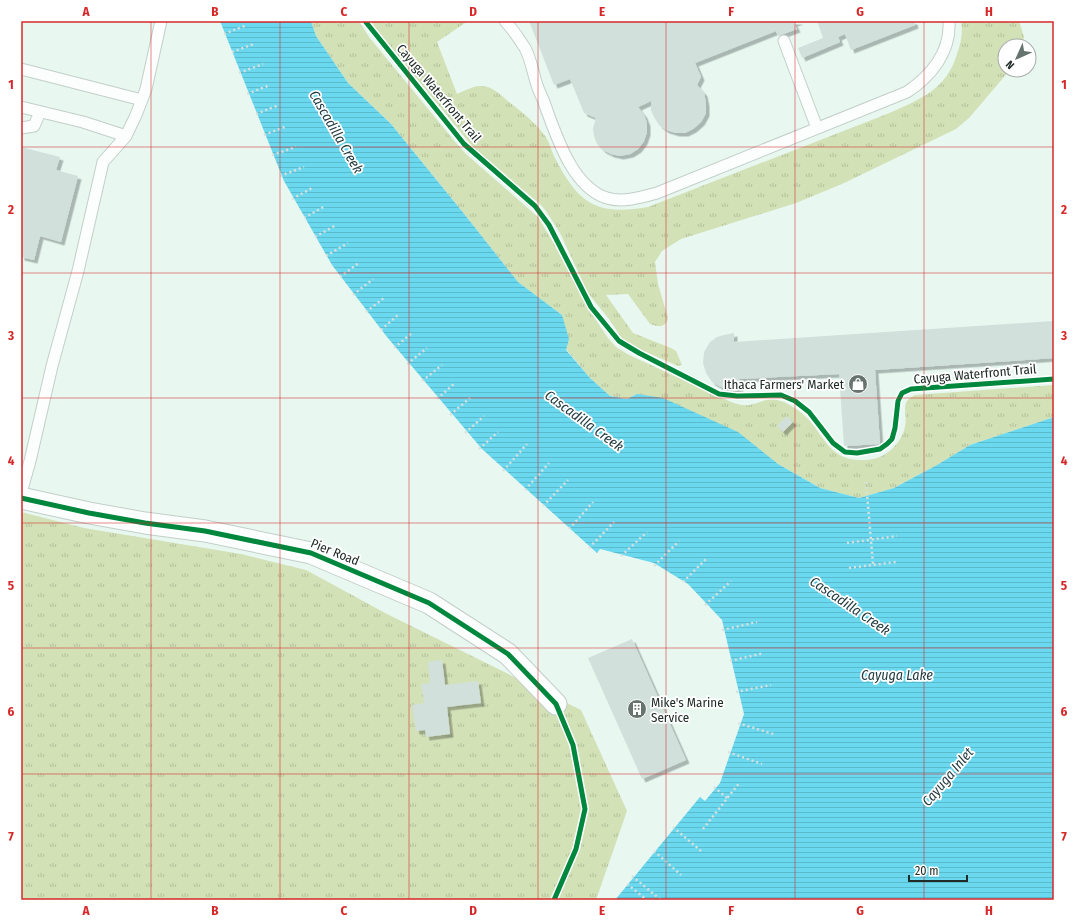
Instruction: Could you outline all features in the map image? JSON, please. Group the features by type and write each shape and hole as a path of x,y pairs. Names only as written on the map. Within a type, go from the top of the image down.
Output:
{"street":[{"name":"Pier Road","path":"21,498 89,513 145,523 205,531 311,553 428,603 508,654 556,704"}],"lane":[{"path":"21,493 32,454 52,366 78,271 103,162 126,136 142,100 146,89 161,21"},
{"path":"505,21 525,49 537,86 569,162 585,184 595,192 607,198 633,199 657,192 907,92 921,83 933,70 941,57 947,41 949,21"},
{"path":"784,41 817,128"},
{"path":"21,69 142,100"},
{"path":"21,107 82,122 126,136"},
{"path":"21,128 34,126 40,112"}],"path":[{"path":"224,34 247,25"},
{"path":"232,52 254,44"},
{"path":"240,73 263,64"},
{"path":"247,94 270,85"},
{"path":"256,114 279,105"},
{"path":"264,135 287,126"},
{"path":"272,155 296,147"},
{"path":"280,176 304,167"},
{"path":"292,199 314,187"},
{"path":"304,218 325,206"},
{"path":"315,237 336,225"},
{"path":"326,256 348,243"},
{"path":"340,277 360,262"},
{"path":"353,295 373,279"},
{"path":"366,312 385,297"},
{"path":"380,330 399,314"},
{"path":"394,348 412,332"},
{"path":"408,364 427,348"},
{"path":"422,381 442,365"},
{"path":"437,399 455,383"},
{"path":"450,415 470,398"},
{"path":"465,433 484,416"},
{"path":"479,449 498,432"},
{"path":"503,471 527,444"},
{"path":"525,490 549,463"},
{"path":"543,506 568,480"},
{"path":"866,482 873,564"},
{"path":"569,529 593,502"},
{"path":"589,548 614,522"},
{"path":"621,556 646,532"},
{"path":"847,543 897,536"},
{"path":"654,566 679,541"},
{"path":"683,582 707,558"},
{"path":"850,568 896,562"},
{"path":"705,605 731,581"},
{"path":"722,630 757,622"},
{"path":"730,661 764,653"},
{"path":"736,692 771,685"},
{"path":"738,723 773,734"},
{"path":"728,752 762,764"},
{"path":"703,829 740,782"},
{"path":"714,787 727,798"},
{"path":"674,827 701,851"},
{"path":"654,851 681,875"},
{"path":"632,876 661,900"},
{"path":"627,884 647,900"}],"green space":[{"path":"311,21 359,21 369,37 466,154 538,217 588,308 608,338 616,347 629,355 731,402 749,405 766,400 779,400 784,402 806,417 829,446 842,456 850,459 874,459 881,457 890,451 901,438 904,430 906,421 905,408 907,401 915,395 1054,385 1054,417 970,445 894,488 859,498 820,488 778,464 637,394 627,399 610,396 590,378 566,349 562,315 518,282 391,124 348,83 316,36"},
{"path":"371,21 464,21 465,23 437,42 457,94 477,86 484,86 499,94 538,127 546,137 564,175 582,197 603,208 615,210 648,207 887,114 920,99 938,86 952,67 961,42 961,21 1019,21 1024,37 997,38 997,78 1003,78 969,118 956,129 842,184 796,203 681,239 662,251 655,262 658,284 668,318 664,325 656,326 650,324 628,294 606,295 633,333 676,351 682,365 678,366 630,345 623,340 609,319 588,293 560,233 546,211 539,203 472,146"},
{"path":"21,512 84,528 241,554 306,570 387,614 581,710 627,811 596,900 21,900"}],"water":[{"path":"220,21 311,21 316,36 348,83 391,124 518,282 562,315 569,339 566,350 590,378 610,396 627,399 637,394 663,398 738,432 778,464 820,488 859,498 894,488 970,445 1054,417 1054,900 615,900 700,797 705,801 720,783 744,714 722,620 688,584 654,563 600,549 597,553 482,449 387,337 332,265 284,181"}],"building":[{"path":"529,21 800,21 794,23 797,29 778,36 776,31 695,63 701,77 697,85 704,93 706,103 706,113 701,122 693,129 685,133 676,133 666,130 659,125 654,117 651,110 651,101 638,107 644,115 647,123 647,132 644,141 638,149 630,154 620,156 603,150 597,144 593,128 596,118 584,113 570,79 554,85"},
{"path":"817,21 914,21 915,25 851,50 845,34 838,37 840,42 802,58 798,48 823,38"},
{"path":"21,147 60,157 56,170 78,176 61,242 40,236 34,260 21,257"},
{"name":"Ithaca Farmers' Market","path":"1054,321 1054,358 875,370 880,444 844,446 839,374 739,379 740,388 732,389 721,387 712,382 706,373 703,363 704,352 710,342 717,337 734,333 734,342"},
{"path":"787,416 793,422 783,432 777,426"},
{"name":"Mike's Marine Service","path":"632,639 686,760 642,779 588,658"},
{"path":"442,660 445,685 478,681 481,703 447,707 450,734 426,737 425,730 416,731 412,705 424,703 421,684 430,683 428,662"}],"cycle path":[{"name":"Cayuga Waterfront Trail","path":"365,21 464,144 535,206 549,225 591,307 619,341 639,353 719,394 737,396 781,395 795,401 809,412 833,443 845,452 857,453 880,449 892,439 895,428 898,401 902,393 911,389 1054,379"},
{"path":"21,498 89,513 145,523 205,531 311,553 429,603 508,654 556,704 573,745 585,809 576,849 554,900"}],"place":[{"name":"Ithaca Farmers' Market","path":"858,384"},
{"name":"Mike's Marine Service","path":"637,709"}],"water label":[{"name":"Cascadilla Creek","path":"336,132"},
{"name":"Cascadilla Creek","path":"584,421"},
{"name":"Cascadilla Creek","path":"850,606"},
{"name":"Cayuga Lake","path":"897,675"},
{"name":"Cayuga Inlet","path":"948,777"}]}
